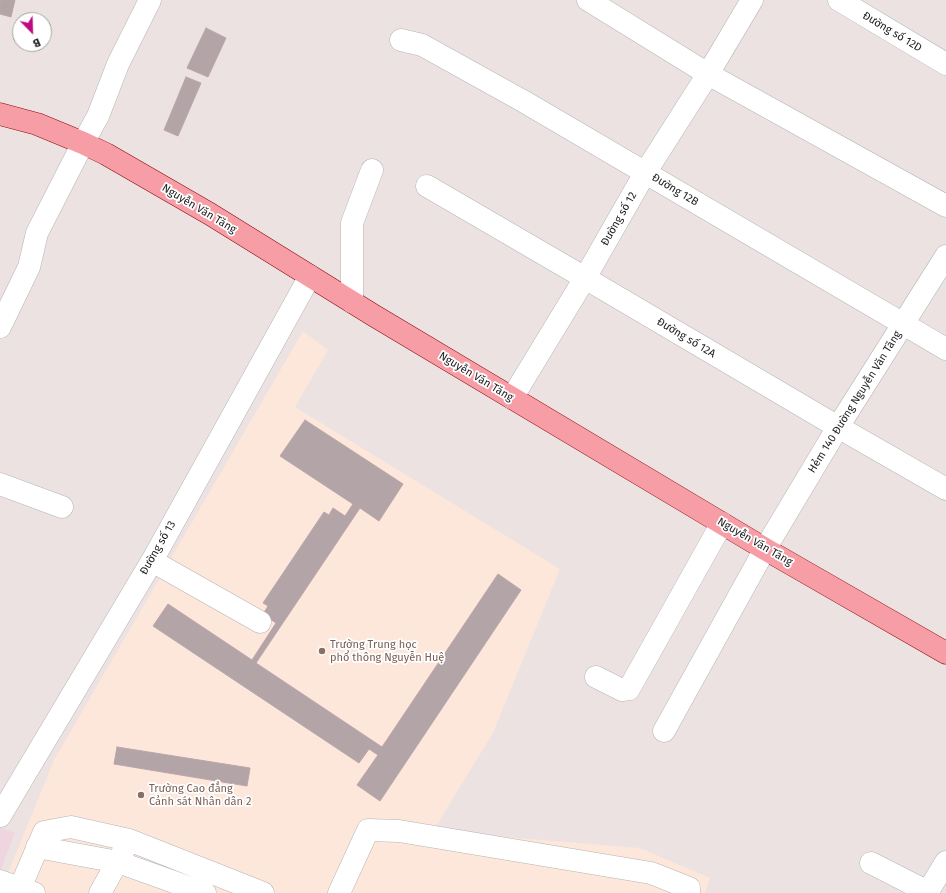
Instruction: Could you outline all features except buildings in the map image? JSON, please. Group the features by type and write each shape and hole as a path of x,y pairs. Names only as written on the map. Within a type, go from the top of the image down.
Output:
{"main road":[{"name":"Nguyễn Văn Tăng","path":"0,114 37,124 106,154 210,214 352,302 722,523 946,653"}],"street":[{"path":"0,327 29,267 37,233 98,116 118,64 150,0"},
{"path":"588,0 708,74 946,206"},
{"name":"Đường số 12","path":"512,398 585,278 645,173 708,74 752,0"},
{"name":"Đường số 12D","path":"839,0 946,64"},
{"name":"Đường 12B","path":"401,40 422,45 523,101 946,349"},
{"path":"352,302 352,223 372,170"},
{"name":"Đường số 12A","path":"427,186 946,489"},
{"name":"Hẻm 140 Đường Nguyễn Văn Tăng","path":"664,731 765,548 838,427 946,256"},
{"name":"Đường số 13","path":"0,816 152,561 310,276"},
{"path":"0,484 62,507"},
{"path":"596,677 622,690 629,689 722,523"},
{"path":"152,561 260,622"},
{"path":"18,889 44,832 71,827 129,840 204,887"},
{"path":"339,893 368,830 399,831 651,872 689,888 689,893"},
{"path":"100,893 129,840"},
{"path":"37,847 118,862 204,887 263,893"},
{"path":"871,863 928,892 946,862"}],"shaded area":[{"name":"Trường Trung học phổ thông Nguyễn Huệ","path":"303,331 328,350 295,407 560,569 493,733 433,831 640,848 710,878 705,893 0,893 54,760"},
{"path":"0,828 15,833 0,871"}],"place":[{"name":"Trường Trung học phổ thông Nguyễn Huệ","path":"322,651"},
{"name":"Trường Cao đẳng Cảnh sát Nhân dân 2","path":"141,795"}]}
